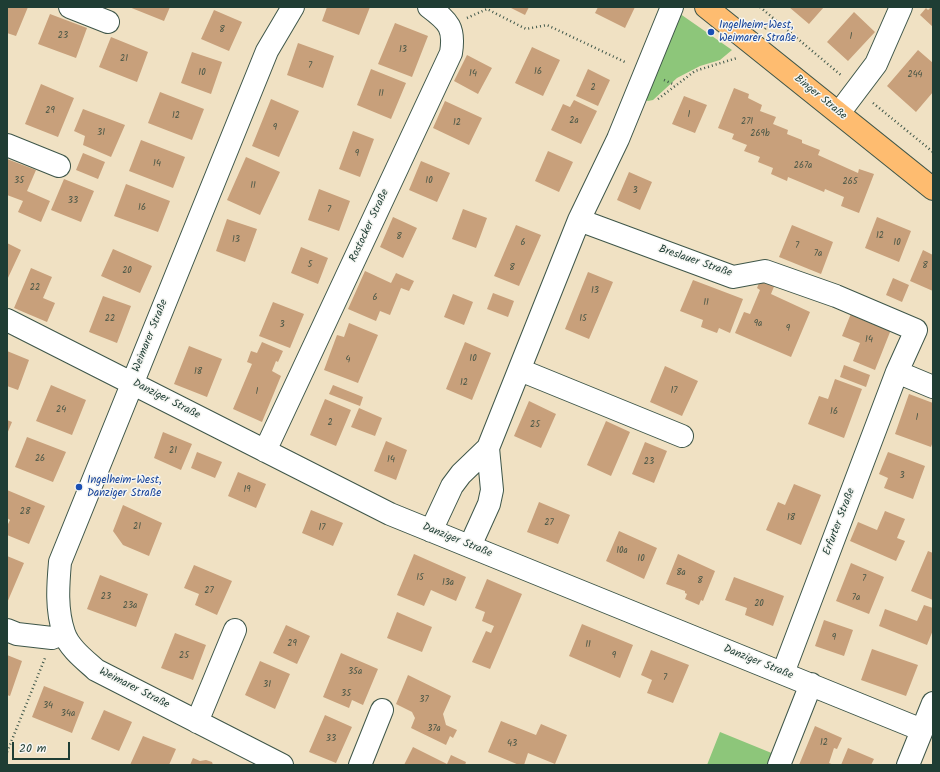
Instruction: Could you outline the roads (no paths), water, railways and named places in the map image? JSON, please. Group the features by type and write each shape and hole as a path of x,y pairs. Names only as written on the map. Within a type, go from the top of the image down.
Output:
{"main road":[{"name":"Binger Straße","path":"706,7 933,189"}],"street":[{"path":"70,7 108,22"},
{"name":"Weimarer Straße","path":"282,765 96,670 58,636 57,594 60,562 266,51 293,7"},
{"name":"Rostocker Straße","path":"265,451 451,53 454,38 450,26 444,18 429,7"},
{"path":"431,531 452,486 461,474 488,448 579,220 618,139 672,7"},
{"path":"839,113 876,64 901,7"},
{"path":"7,145 59,166"},
{"name":"Breslauer Straße","path":"579,220 733,277 765,271 836,296"},
{"name":"Erfurter Straße","path":"783,673 898,372 916,330 836,296"},
{"name":"Danziger Straße","path":"7,320 390,514 922,730"},
{"path":"520,370 682,436"},
{"path":"898,372 933,387"},
{"path":"470,546 489,504 492,490 488,448"},
{"path":"7,630 17,634 58,636"},
{"path":"197,722 235,630"},
{"path":"779,765 811,684"},
{"path":"908,765 933,703"},
{"path":"360,765 382,710"}],"place":[{"name":"Ingelheim-West, Weimarer Straße","path":"711,32"},
{"name":"Ingelheim-West, Danziger Straße","path":"79,487"}]}
